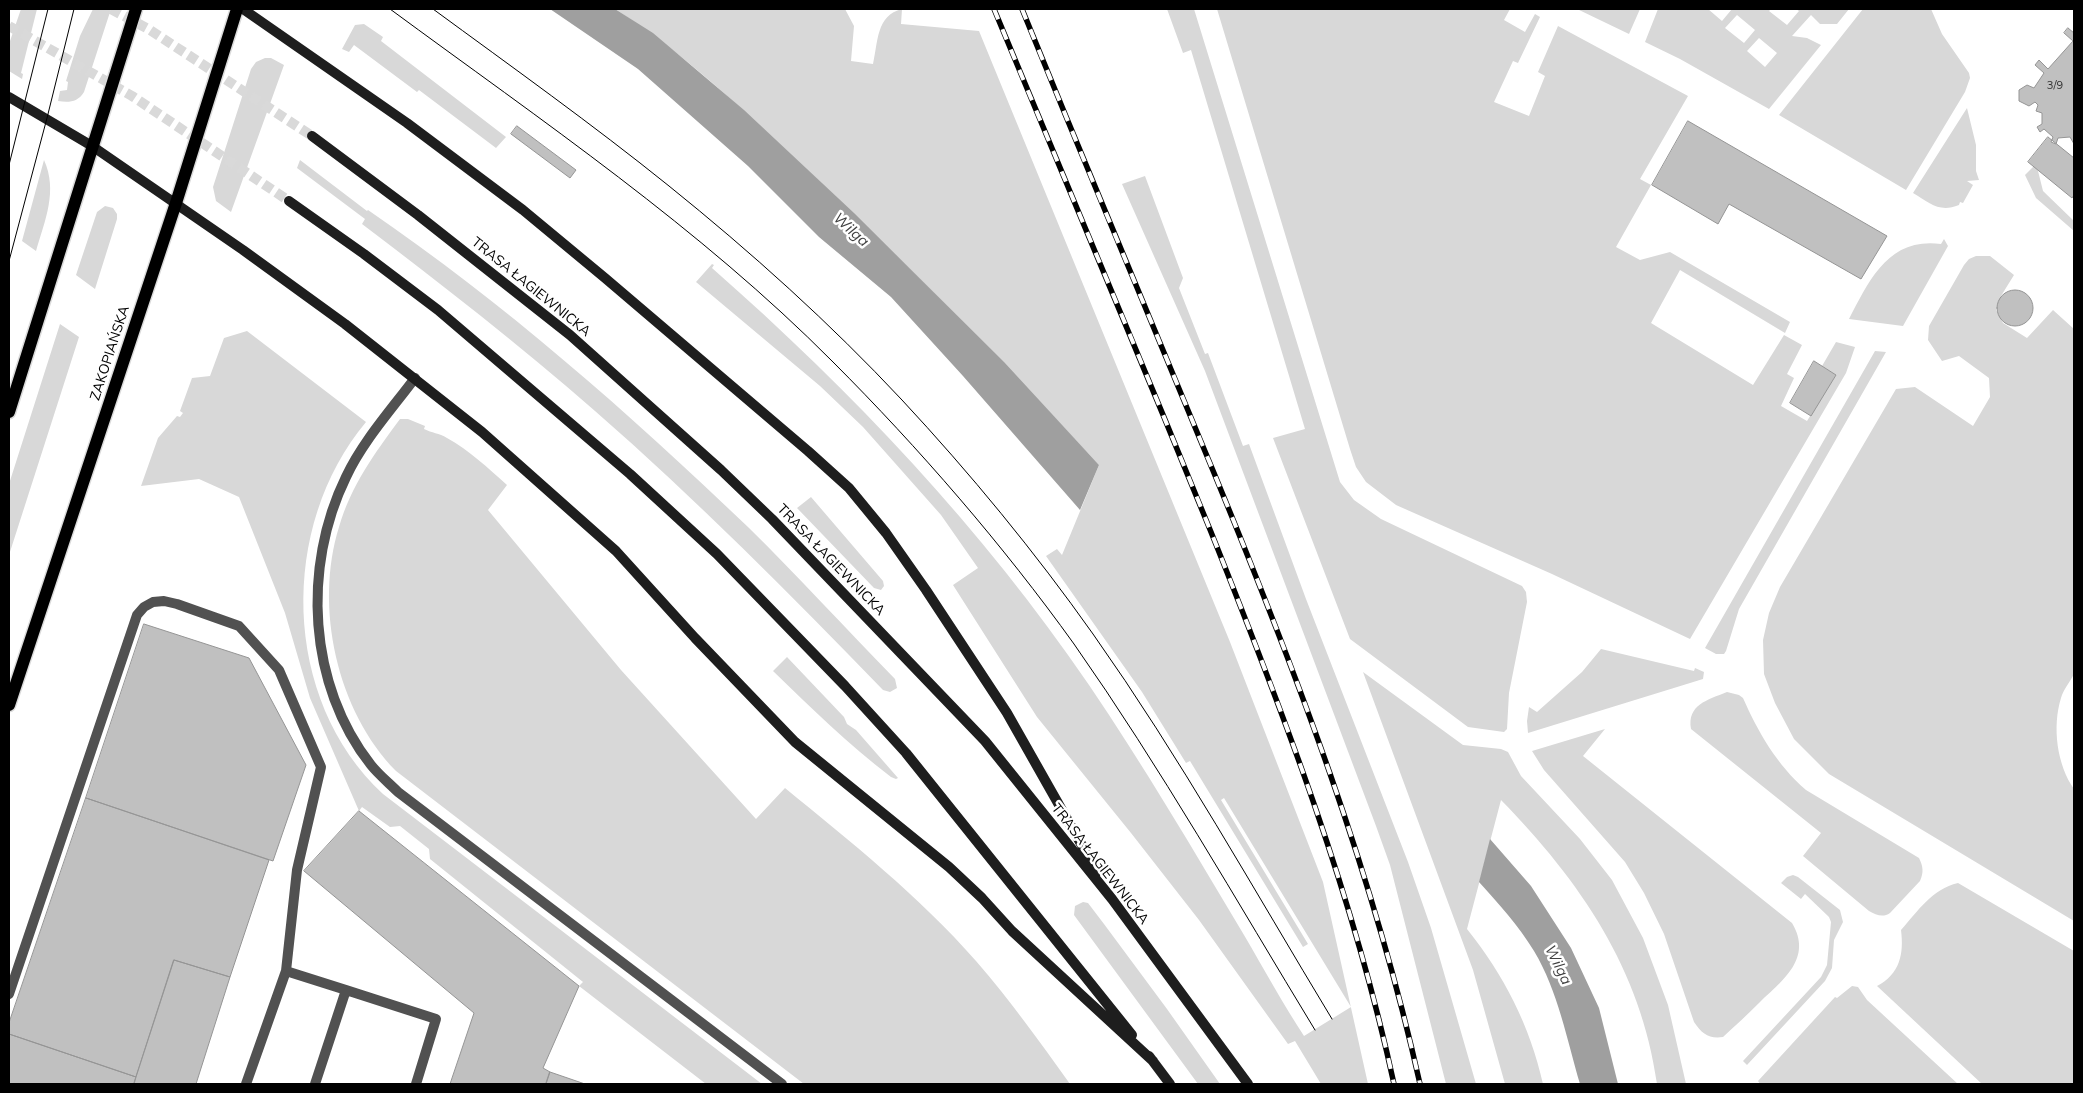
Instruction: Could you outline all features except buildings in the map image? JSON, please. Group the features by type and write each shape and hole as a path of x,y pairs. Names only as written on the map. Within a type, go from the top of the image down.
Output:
{"main road":[{"path":"9,412 136,9"},
{"name":"ZAKOPIAŃSKA","path":"9,705 176,203 237,9"},
{"path":"243,9 415,129 523,210 808,451 849,488 886,533 1008,713 1112,900"},
{"path":"9,97 92,146 310,298 415,378 548,489 616,552 795,742 949,867 982,898 1012,931 1153,1061"},
{"name":"TRASA ŁAGIEWNICKA","path":"312,136 457,245 570,335 722,470 772,519 985,741 1112,900 1248,1084"},
{"path":"289,201 364,254 446,317 630,474 717,554 846,686 906,753 1170,1084"}],"lane":[{"path":"415,378 358,455 338,494 325,531 317,588 319,630 326,670 349,729 373,767 398,792 782,1084"},
{"path":"9,994 137,615 144,607 153,602 177,604 240,626 279,670 321,768 297,870 286,971 246,1084"},
{"path":"286,971 436,1019 416,1084"},
{"path":"315,1084 346,990"}],"shaded area":[{"path":"21,9 37,9 21,73 23,74 22,79 9,71 9,44"},
{"path":"93,9 111,9 84,92 73,101 58,101 60,91 67,90 68,82 66,81 80,36"},
{"path":"615,9 845,9 854,26 851,61 873,64 883,24 893,12 902,9 901,24 979,31 1230,642 1323,882 1351,1007 1224,798 1221,800 1308,944 1303,947 1190,761 1186,763 1142,692 1046,556 1057,549 1062,555 1099,465 953,312 801,164 688,62"},
{"path":"1167,9 1194,9 1340,482 1354,500 1381,519 1522,586 1526,592 1527,602 1509,693 1507,729 1504,732 1468,727 1350,639 1273,438 1305,429 1191,50 1183,53"},
{"path":"1217,9 1510,9 1504,20 1525,32 1535,14 1540,17 1518,63 1513,61 1494,102 1529,116 1545,76 1538,72 1558,26 1688,96 1640,179 1651,185 1616,247 1640,260 1670,252 1790,322 1785,333 1680,270 1651,323 1753,385 1784,335 1802,345 1787,374 1794,378 1781,406 1807,421 1836,375 1822,366 1836,342 1855,347 1846,373 1690,639 1552,574 1396,505 1366,482 1356,467 1350,449"},
{"path":"1577,9 1640,9 1629,34"},
{"path":"1658,9 1708,9 1722,21 1732,9 1771,9 1769,11 1787,25 1799,11 1796,9 1849,9 1837,24 1820,24 1811,15 1792,36 1807,38 1821,45 1769,109 1680,59 1645,42","holes":["1737,15 1755,30 1744,43 1725,28","1759,38 1777,53 1765,67 1747,51"]},
{"path":"1863,9 1931,9 1942,34 1969,73 1970,78 1965,92 1906,190 1779,115"},
{"path":"364,24 383,37 381,41 506,137 496,148 419,90 417,92 354,45 349,52 342,49 355,25"},
{"path":"265,58 271,58 284,65 231,212 216,201 213,187 251,69 256,62"},
{"path":"1967,108 1976,145 1976,171 1979,180 1967,181 1973,185 1963,203 1960,202 1959,205 1946,208 1935,206 1913,193"},
{"path":"44,160 50,183 49,206 36,251 22,241"},
{"path":"300,160 517,321 658,442 767,546 895,679 897,688 890,692 883,690 742,548 633,444 567,386 451,292 362,224 365,219 297,168"},
{"path":"2033,167 2037,167 2043,191 2074,221 2074,231 2036,198 2025,175"},
{"path":"1145,176 1183,278 1179,288 1205,354 1208,353 1243,446 1249,444 1306,599 1408,862 1431,928 1476,1084 1446,1084 1390,865 1376,826 1205,371 1122,184"},
{"path":"105,206 113,208 117,214 117,219 95,289 76,275 97,212"},
{"path":"1944,239 1948,246 1903,326 1849,319 1873,277 1894,255 1907,247 1923,244 1941,244"},
{"path":"1976,256 1990,256 2014,275 2001,296 1996,310 2003,323 2027,338 2053,310 2074,329 2074,674 2061,698 2058,709 2057,733 2060,757 2074,789 2074,921 1829,774 1794,739 1775,703 1764,674 1763,640 1769,613 1780,587 1896,389 1915,387 1973,426 1990,397 1989,378 1959,356 1942,361 1928,340 1929,326 1964,265 1969,259"},
{"path":"712,264 714,265 712,268 815,364 914,464 1005,571 1048,627 1089,685 1149,778 1304,1036 1351,1007 1368,1084 1321,1084 1295,1041 1288,1044 1199,920 1037,717 953,585 978,568 941,515 863,427 820,386 696,282"},
{"path":"60,324 79,337 9,555 9,484"},
{"path":"247,331 366,422 338,464 318,511 306,560 304,611 310,662 325,710 349,755 383,794 762,1084 706,1084 579,986 583,982 430,859 429,849 400,826 390,827 362,807 359,811 310,698 285,613 239,497 199,479 141,486 158,438 177,416 180,417 183,413 180,411 192,378 210,376 224,338"},
{"path":"1875,351 1886,352 1739,609 1726,651 1724,654 1716,654 1705,648"},
{"path":"400,419 408,419 425,426 424,429 441,435 455,443 507,485 488,510 621,670 756,819 785,788 859,849 931,914 976,961 1013,1006 1070,1084 804,1084 396,771 376,747 359,719 345,689 330,624 329,590 332,558 344,512 364,471"},
{"path":"811,497 883,581 884,586 881,590 874,588 797,508"},
{"path":"1601,649 1694,671 1695,668 1704,672 1703,679 1528,733 1529,707 1537,712 1582,672"},
{"path":"787,657 898,778 891,777 860,752 773,671"},
{"path":"1363,672 1463,745 1501,749 1508,752 1521,776 1580,839 1612,880 1643,938 1668,1005 1686,1084 1657,1084 1649,1042 1637,1002 1603,929 1581,895 1556,862 1501,800 1467,929 1493,964 1514,1002 1531,1042 1543,1084 1505,1084 1473,970"},
{"path":"1727,692 1743,698 1755,723 1777,759 1806,790 1919,858 1922,869 1920,881 1890,913 1880,915 1869,911 1803,856 1821,833 1691,729 1692,714 1695,709 1700,704"},
{"path":"1605,729 1583,756 1792,923 1798,936 1797,958 1786,977 1723,1037 1706,1035 1694,1022 1664,934 1644,893 1625,862 1544,770 1532,751"},
{"path":"1793,875 1840,910 1843,922 1834,940 1832,968 1825,981 1747,1065 1743,1061 1821,977 1827,965 1831,922 1829,917 1805,894 1801,899 1781,883 1787,877"},
{"path":"1958,883 2074,951 2074,1084 1982,1084 1877,986 1891,976 1899,963 1902,947 1901,930 1933,895"},
{"path":"1083,902 1088,903 1104,924 1220,1084 1198,1084 1074,915 1075,906"},
{"path":"1852,986 1858,987 1867,1000 1958,1084 1760,1084 1758,1081 1835,997 1837,998"}],"water":[{"name":"Wilga","path":"550,9 615,9 653,33 744,110 854,213 1004,362 1099,465 1080,510 891,297 819,237 748,166 638,69"},
{"name":"Wilga","path":"1490,839 1531,886 1571,948 1599,1008 1618,1084 1580,1084 1556,999 1542,966 1521,932 1479,882"}],"tunnel":[{"path":"111,9 150,30 312,136"},
{"path":"9,26 132,96 289,201"}],"tram line":[{"path":"9,165 48,9"},
{"path":"9,261 74,9"},
{"path":"390,9 619,177 729,266 833,362 897,428 989,534 1074,644 1137,738 1315,1030"},
{"path":"433,9 611,140 730,236 875,371 977,484 1071,603 1125,681 1216,824 1332,1019"}],"railway":[{"path":"994,9 1211,532 1290,736 1337,873 1358,943 1394,1084"},
{"path":"1022,9 1244,548 1303,698 1356,850 1380,928 1420,1084"}]}
